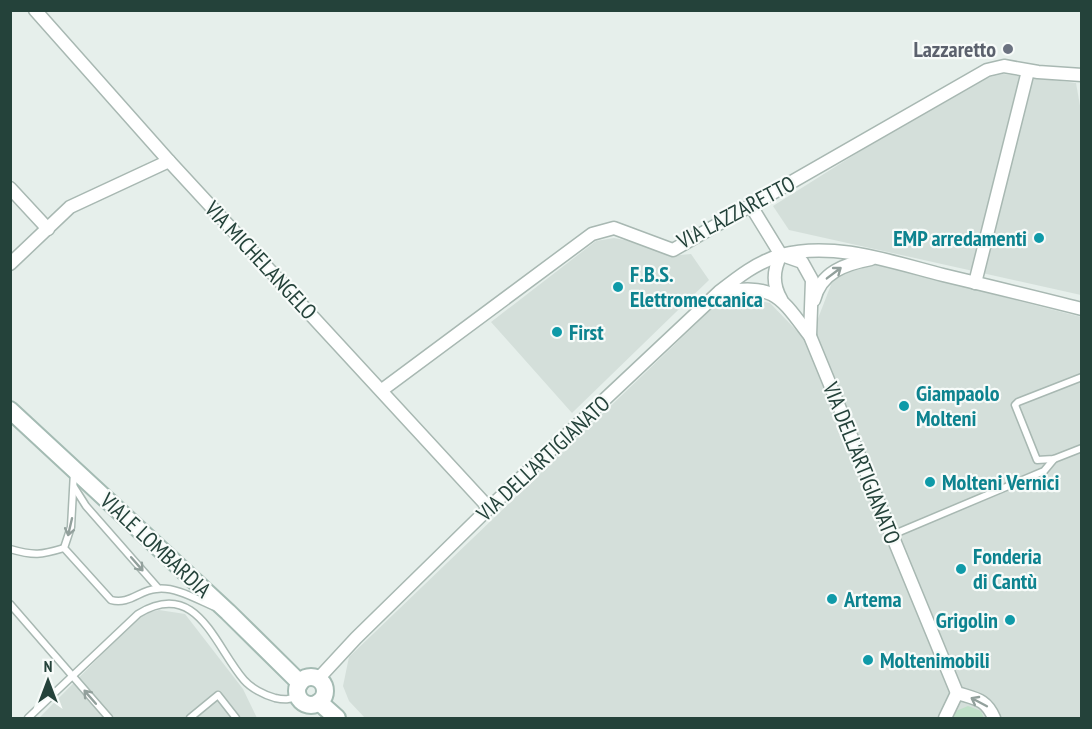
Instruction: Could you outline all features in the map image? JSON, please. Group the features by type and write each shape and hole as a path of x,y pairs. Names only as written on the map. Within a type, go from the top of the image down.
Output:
{"main road":[{"name":"VIALE LOMBARDIA","path":"10,410 228,612 299,689"},
{"path":"310,677 318,679 325,690 320,702 307,704 299,689 310,677"},
{"path":"320,702 337,718"}],"street":[{"name":"VIA MICHELANGELO","path":"35,10 169,161 489,508"},
{"name":"VIA LAZZARETTO","path":"381,390 592,234 615,228 673,250 987,70 1004,66 1060,75 1082,75"},
{"path":"975,283 1028,71"},
{"path":"10,264 70,207 169,161"},
{"path":"10,188 48,229"},
{"path":"751,207 781,255 775,266 774,277 776,290 782,301"},
{"name":"VIA DELL'ARTIGIANATO","path":"318,679 356,638 489,508 719,292 751,267 781,255 837,251 876,258 1082,309"},
{"name":"VIA DELL'ARTIGIANATO","path":"781,255 802,262 812,280 810,336"},
{"name":"VIA DELL'ARTIGIANATO","path":"811,310 816,292 832,271 876,258"},
{"name":"VIA DELL'ARTIGIANATO","path":"719,292 740,289 772,293 782,301 810,336 957,693"},
{"path":"945,718 957,693 982,701 990,708 994,718"}],"lane":[{"path":"1082,377 1015,405 1037,460 1054,459 1082,448"},
{"path":"892,535 1044,471 1054,459"},
{"path":"64,548 72,526 74,469"},
{"path":"74,486 86,506 158,588"},
{"path":"10,549 30,555 64,548"},
{"path":"64,548 111,600 126,601 158,588 174,591 228,612"},
{"path":"10,604 109,718"},
{"path":"28,718 138,614 158,605 183,606 202,619 245,681 269,696 291,699 299,689"},
{"path":"190,718 218,695 236,718"},
{"path":"197,712 203,718"}],"shaded area":[{"path":"1003,74 1076,83 1082,117 1081,295 789,230 773,206 970,82"},
{"path":"614,238 641,243 669,256 691,254 709,280 572,413 491,322 596,241"},
{"path":"876,264 1081,317 1081,718 365,718 349,701 343,686 349,657 720,301 745,298 770,303 797,331 817,321 834,277"},
{"path":"159,610 185,614 243,689 257,718 39,718 136,620 147,613"}],"green space":[{"path":"968,706 981,711 984,718 953,718 956,711"}],"place":[{"name":"Lazzaretto","path":"1008,49"},
{"name":"EMP arredamenti","path":"1039,238"},
{"name":"F.B.S. Elettromeccanica","path":"618,287"},
{"name":"First","path":"557,332"},
{"name":"Giampaolo Molteni","path":"904,406"},
{"name":"Molteni Vernici","path":"930,482"},
{"name":"Fonderia di Cantù","path":"961,569"},
{"name":"Artema","path":"832,599"},
{"name":"Grigolin","path":"1010,620"},
{"name":"Moltenimobili","path":"868,660"}]}
